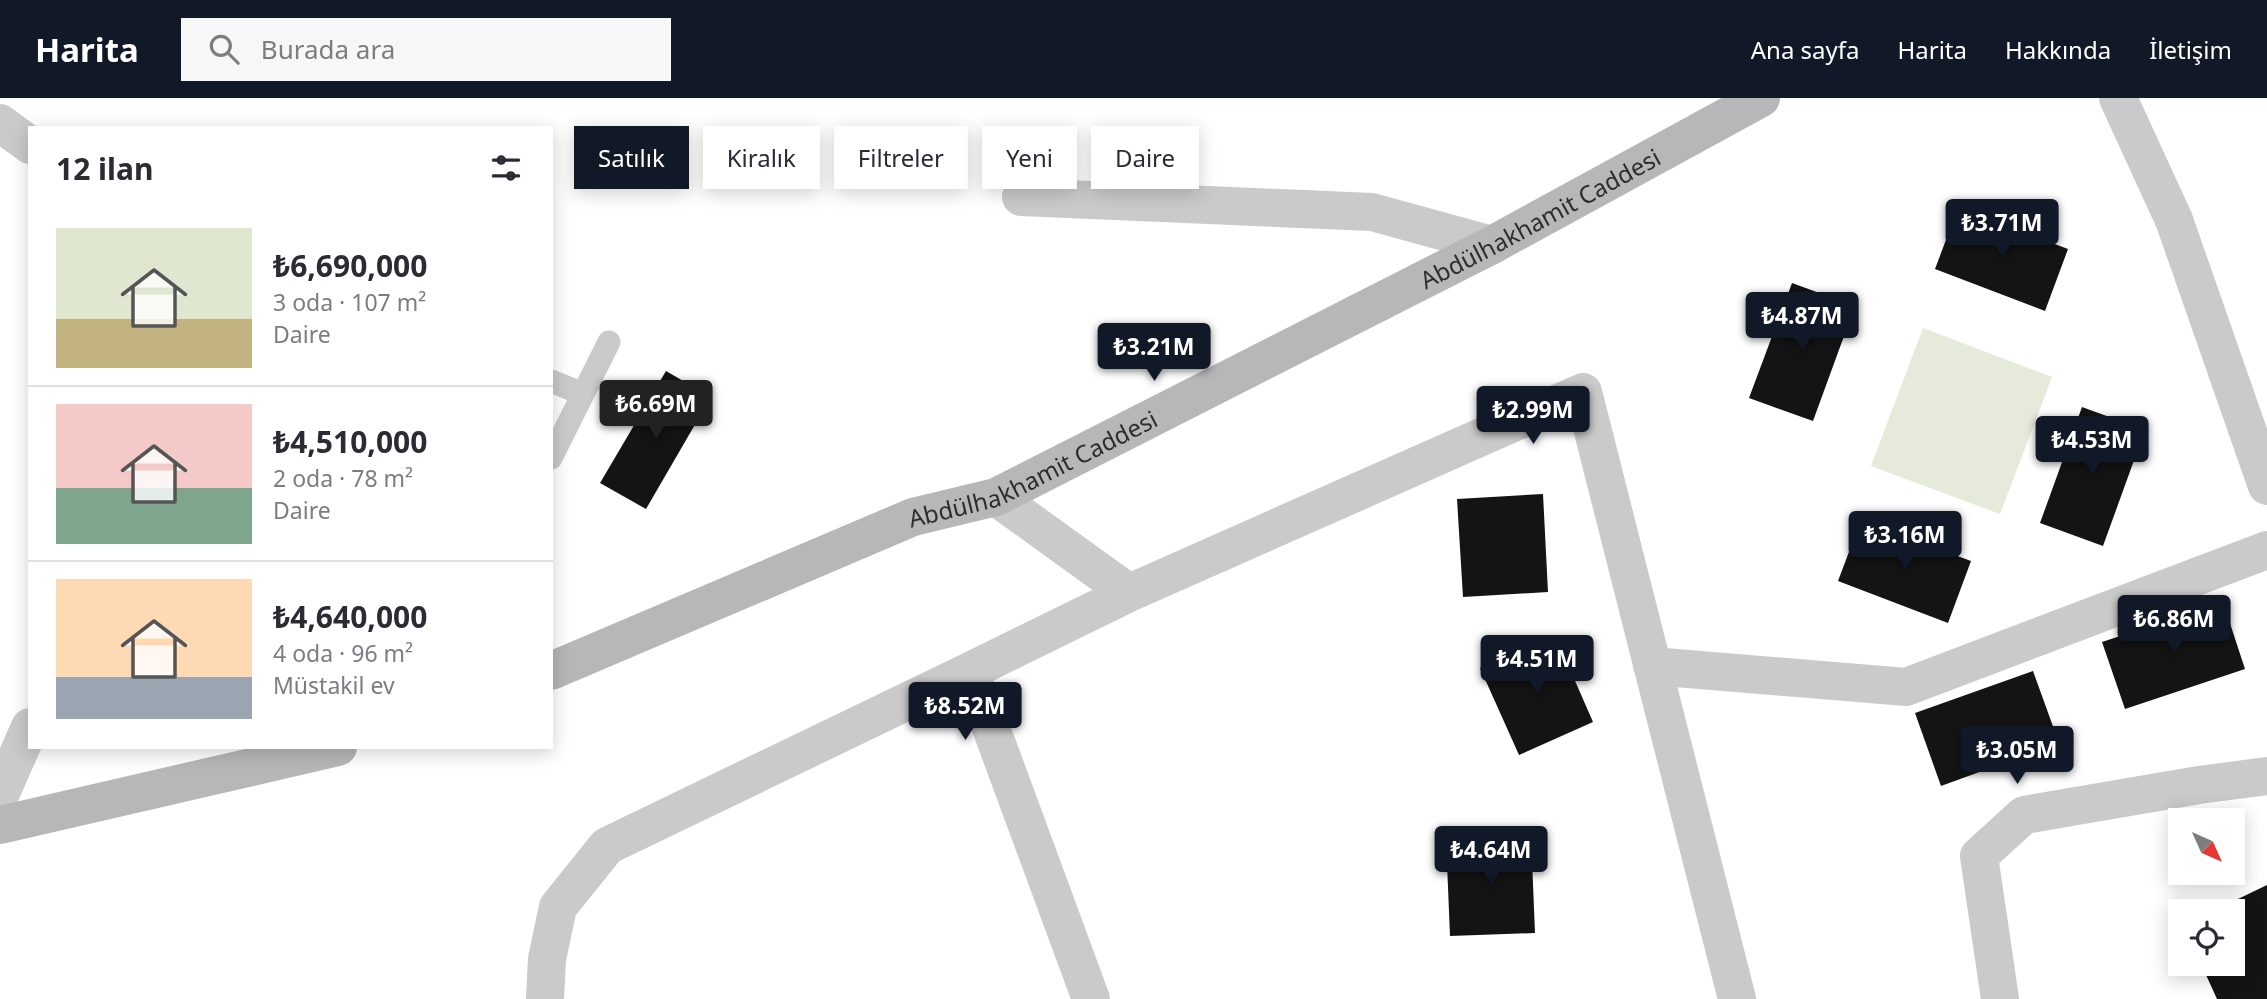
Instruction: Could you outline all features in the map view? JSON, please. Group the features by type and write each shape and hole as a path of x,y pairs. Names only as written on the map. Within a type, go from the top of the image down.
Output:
{"main road":[{"name":"Abdülhakhamit Caddesi","path":"553,670 913,517 996,497 1492,245 1761,98"},
{"path":"0,825 329,749"}],"street":[{"path":"2118,98 2174,220 2267,486"},
{"path":"0,123 28,144"},
{"path":"1021,197 1371,212 1492,245"},
{"path":"545,999 547,959 558,907 607,846 1129,593 1583,392 1737,999"},
{"path":"996,497 1129,593"},
{"path":"1652,666 1906,687 2267,550"},
{"path":"970,671 1091,999"},
{"path":"0,795 28,732"},
{"path":"2000,999 1979,856 2024,815 2267,776"}],"lane":[{"path":"553,454 609,342"},
{"path":"553,382 583,394"}],"green space":[{"path":"1923,328 2052,377 2000,514 1871,466"}],"building":[{"path":"1958,208 2068,249 2045,311 1935,269"},
{"path":"1792,283 1855,306 1813,421 1749,398"},
{"path":"666,371 711,397 646,509 600,483"},
{"path":"2082,407 2145,430 2103,546 2040,523"},
{"path":"1543,494 1548,592 1463,597 1457,499"},
{"path":"1861,520 1971,561 1948,623 1838,581"},
{"path":"2223,602 2245,669 2125,709 2102,642"},
{"path":"1555,635 1593,722 1519,755 1480,668"},
{"path":"2033,671 2059,743 1941,786 1915,713"},
{"path":"1531,835 1535,933 1450,936 1446,839"},
{"path":"2267,885 2267,999 2217,999 2206,976 2245,976 2245,899 2238,899"}]}
